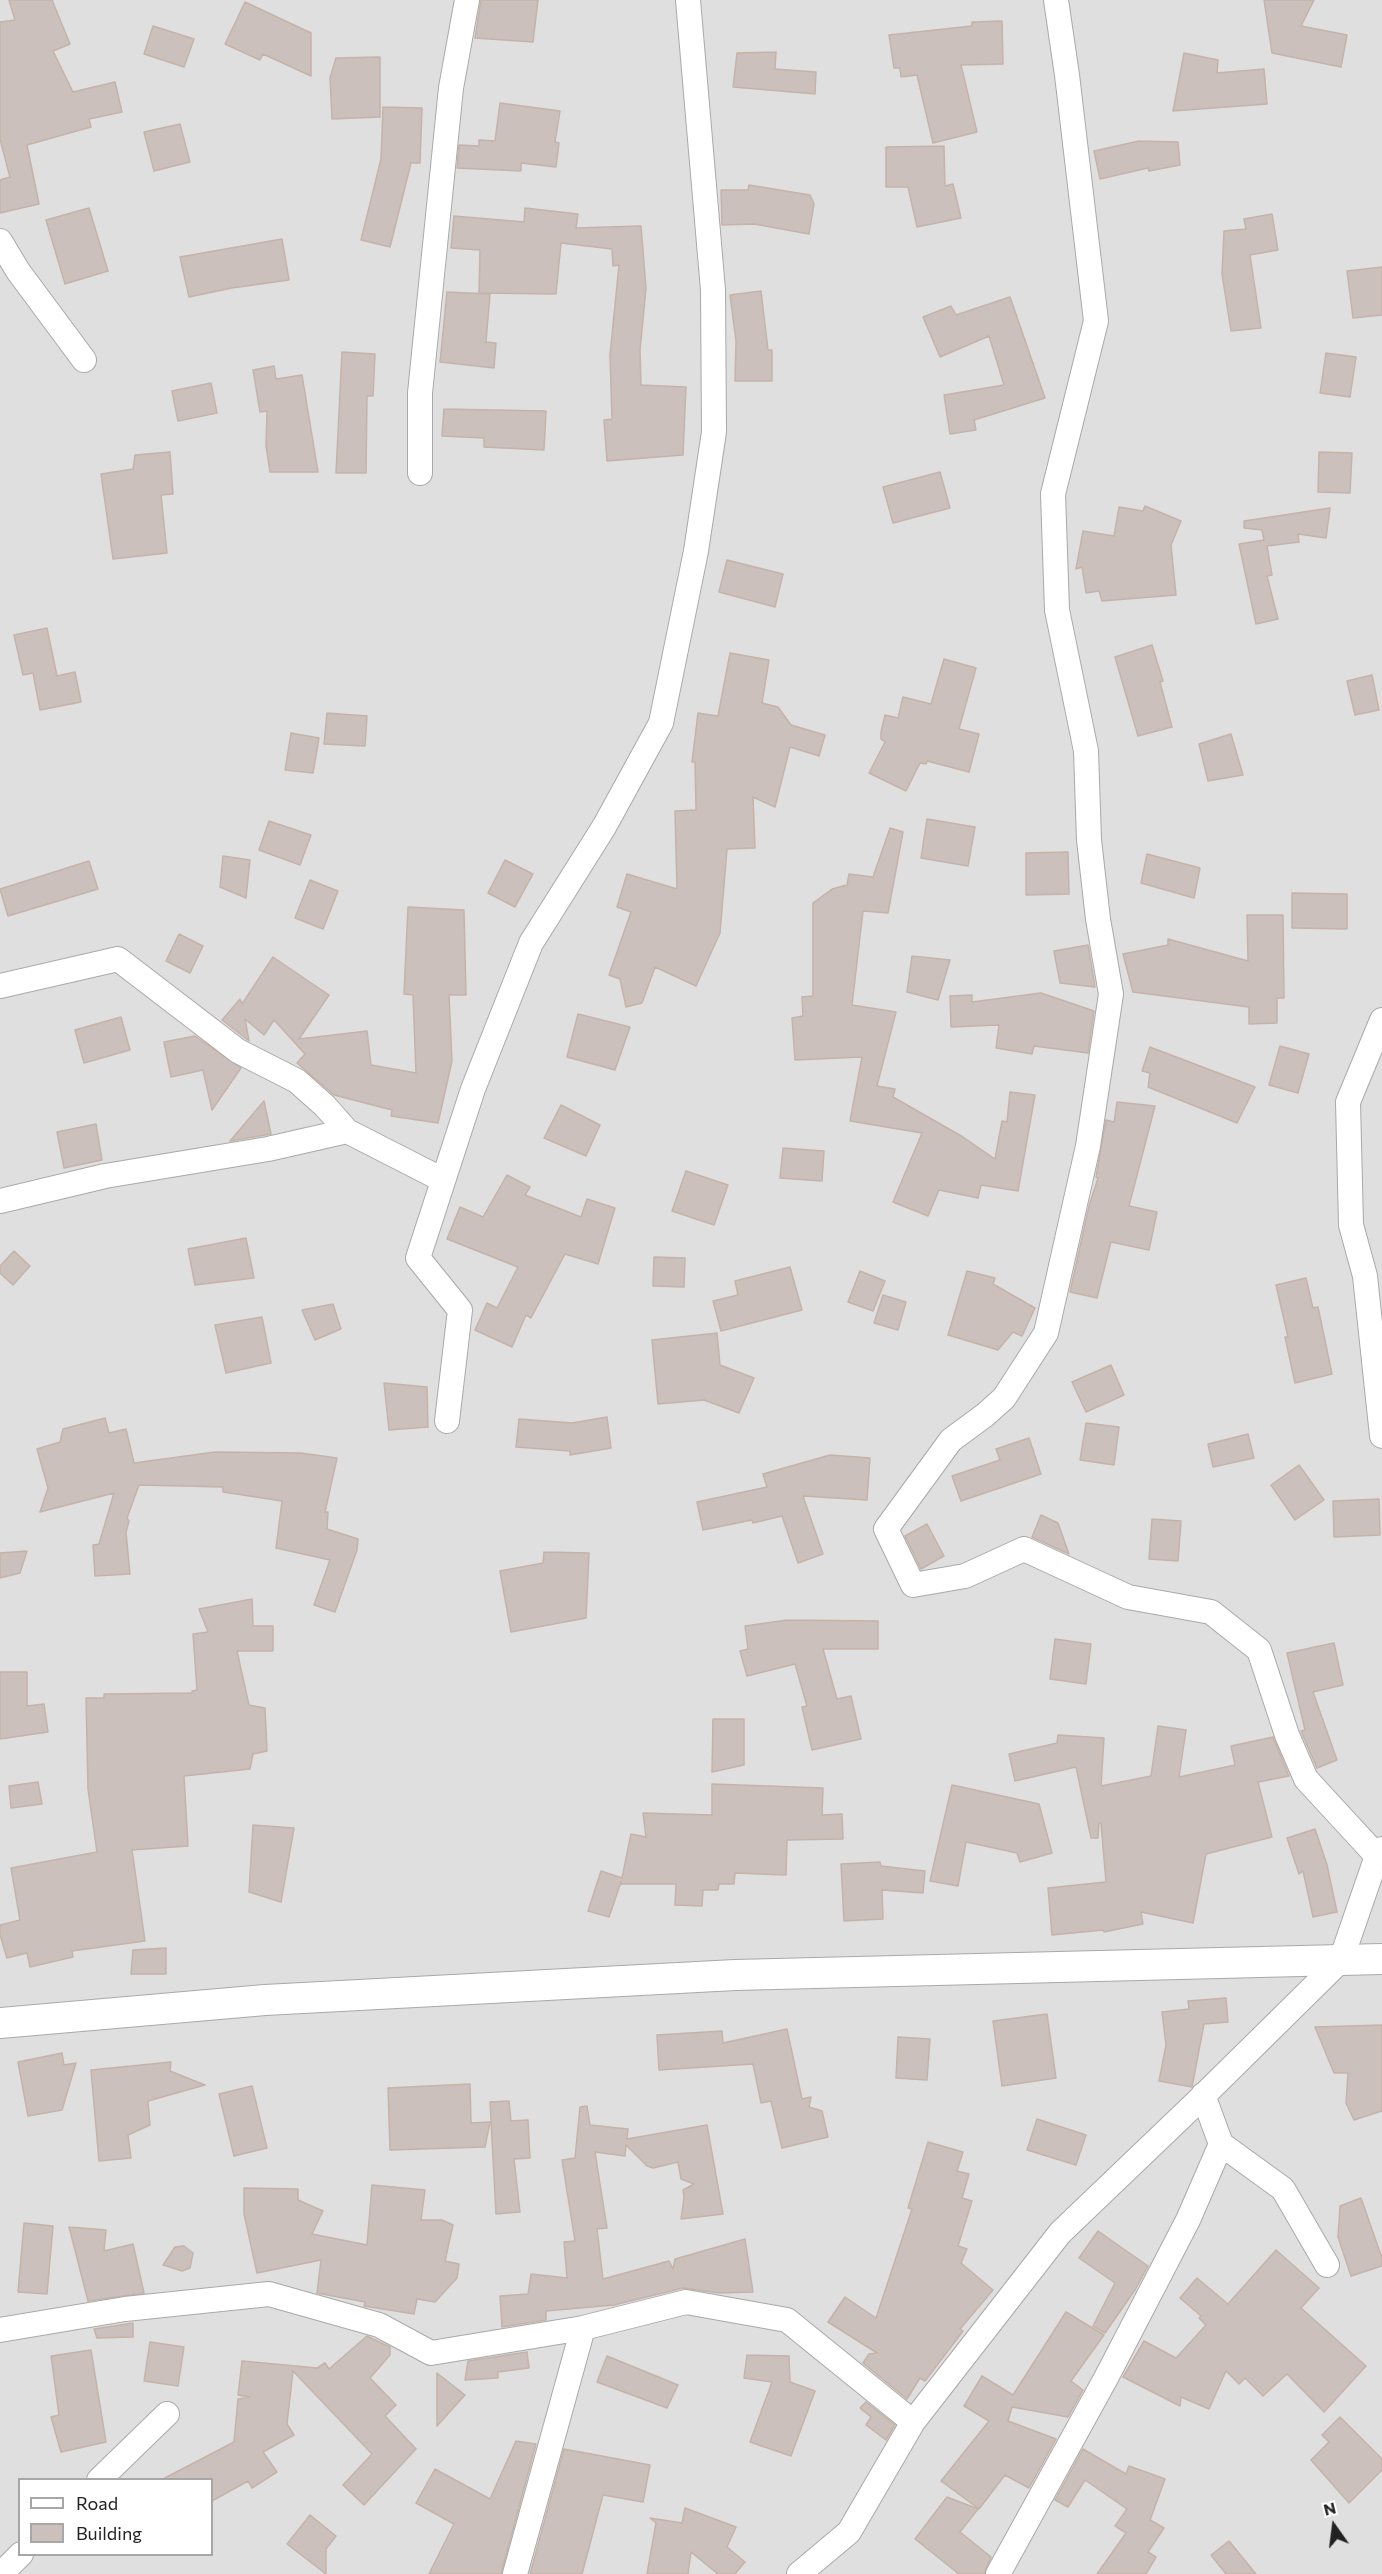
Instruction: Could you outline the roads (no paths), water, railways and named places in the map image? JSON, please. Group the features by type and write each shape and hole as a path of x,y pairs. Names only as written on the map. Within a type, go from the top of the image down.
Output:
{"street":[{"path":"420,473 420,393 451,88 467,0"},
{"path":"447,1421 460,1310 418,1257 473,1089 531,943 604,828 661,723 696,550 714,432 713,290 688,0"},
{"path":"799,2574 849,2532 913,2422 1060,2233 1341,1960 1380,1852 1306,1779 1287,1735 1259,1650 1211,1612 1128,1597 1024,1549 965,1576 913,1585 886,1529 951,1440 1004,1398 1046,1333 1089,1146 1111,994 1098,918 1089,840 1086,751 1057,610 1053,494 1096,321 1056,0"},
{"path":"0,241 18,271 84,360"},
{"path":"0,986 118,959 238,1051 297,1081 325,1106 347,1131 443,1180"},
{"path":"1382,1020 1348,1102 1351,1225 1365,1276 1382,1436"},
{"path":"0,1201 105,1176 268,1149 347,1131"},
{"path":"0,2023 264,2000 735,1975 1382,1959"},
{"path":"1203,2095 1221,2144 1283,2189 1327,2265"},
{"path":"998,2574 1128,2336 1188,2220 1221,2144"},
{"path":"0,2330 125,2309 269,2294 379,2325 431,2353 583,2328 686,2301 787,2320 913,2422"},
{"path":"515,2574 583,2328"},
{"path":"101,2478 167,2414"},
{"path":"1,2574 19,2556"}]}
